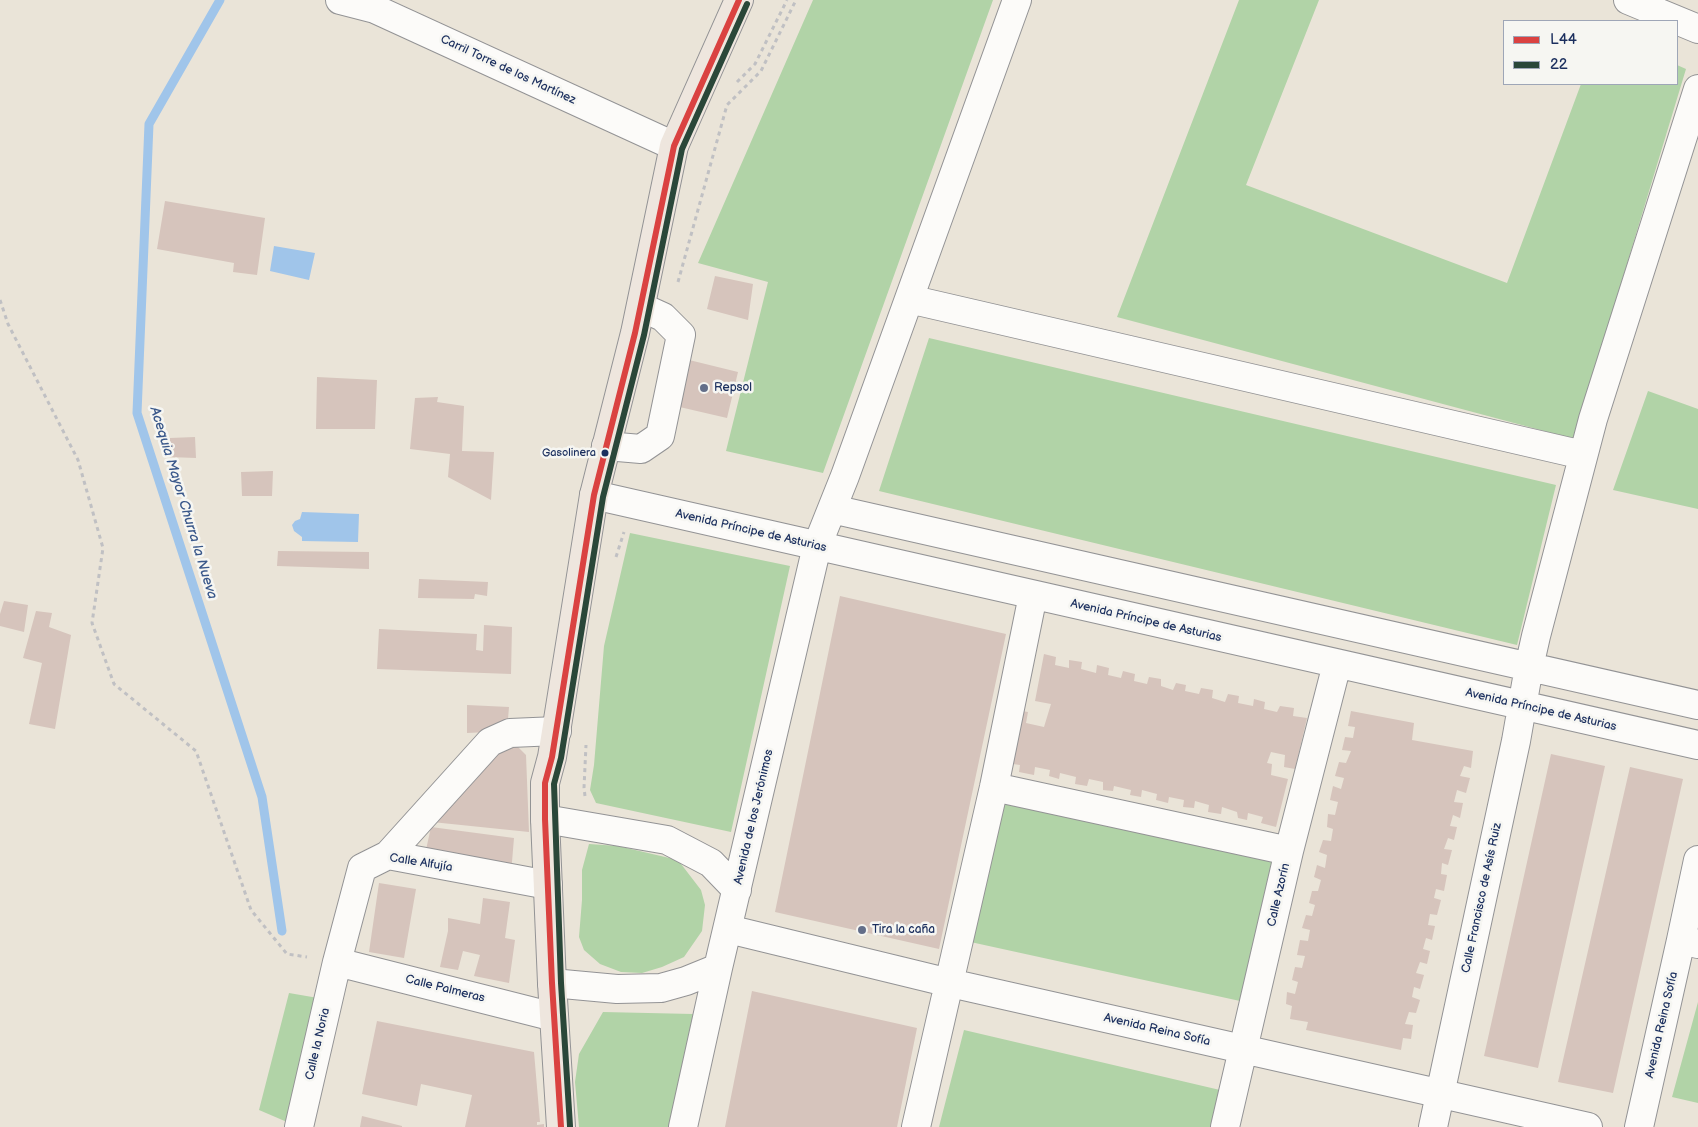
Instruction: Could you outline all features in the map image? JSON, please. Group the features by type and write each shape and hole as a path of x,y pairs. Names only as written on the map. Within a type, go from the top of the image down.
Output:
{"main road":[{"path":"561,1127 552,983 545,783 557,731 594,495 606,446 652,312 674,146 739,0"}],"street":[{"name":"Carril Torre de los Martínez","path":"340,0 375,9 674,146"},
{"name":"Avenida de los Jerónimos","path":"684,1127 718,968 817,546 1017,0"},
{"path":"1628,0 1676,20"},
{"path":"1678,21 1698,29"},
{"name":"Calle Francisco de Asís Ruiz","path":"1433,1127 1523,706 1529,668 1583,455 1698,89"},
{"path":"909,299 1583,455"},
{"path":"606,446 641,449 660,436 681,335 652,312"},
{"name":"Avenida Príncipe de Asturias","path":"594,495 1698,745"},
{"path":"832,509 1698,705"},
{"path":"916,1127 994,787 1033,595"},
{"name":"Calle Azorín","path":"1225,1127 1289,851 1337,664"},
{"path":"388,855 490,742 510,732 557,731"},
{"path":"994,787 1289,851"},
{"path":"545,818 667,840 711,862 737,890"},
{"name":"Calle Alfujía","path":"337,962 362,868 388,855 548,886"},
{"name":"Avenida Reina Sofía","path":"1639,1127 1690,942 1698,860"},
{"name":"Avenida Reina Sofía","path":"728,929 950,983 1588,1127"},
{"name":"Calle Palmeras","path":"337,962 554,1017"},
{"name":"Calle la Noria","path":"299,1127 337,962"},
{"path":"552,983 617,989 661,988 686,981 718,968"}],"path":[{"path":"652,312 679,280 727,105 761,71 796,0"},
{"path":"0,300 8,324 78,460 103,548 92,623 114,684 196,752 251,910 287,954 337,962"}],"green space":[{"path":"813,0 993,0 823,473 726,451 768,282 698,263"},
{"path":"1239,0 1319,0 1246,185 1507,283 1581,85 1678,85 1678,65 1686,69 1574,439 1117,317"},
{"path":"929,338 1556,485 1517,645 879,491"},
{"path":"1648,391 1698,409 1698,509 1613,490"},
{"path":"630,533 790,566 731,832 596,803 590,790 594,765 604,646"},
{"path":"1000,797 1272,860 1240,1001 966,941"},
{"path":"589,844 618,846 678,860 701,890 705,905 702,931 684,957 662,967 642,973 621,972 600,964 584,950 579,937 582,870"},
{"path":"289,993 318,998 287,1122 259,1110"},
{"path":"1698,1002 1698,1103 1672,1097"},
{"path":"603,1012 693,1014 669,1127 579,1127 575,1082 579,1054"},
{"path":"964,1030 1220,1090 1212,1127 939,1127"}],"water":[{"path":"274,246 315,253 309,280 270,271"},
{"path":"302,512 359,514 358,542 302,541 302,537 294,531 292,525 300,519"}],"building":[{"path":"165,201 265,218 257,275 233,272 234,263 157,249"},
{"path":"715,276 753,284 748,320 707,309"},
{"name":"Repsol","path":"681,358 738,372 727,418 671,405"},
{"path":"317,377 377,380 375,429 316,429"},
{"path":"438,397 437,402 464,406 462,451 494,452 491,500 448,477 450,454 410,449 415,398"},
{"path":"195,437 196,458 169,457 170,438"},
{"path":"273,471 272,496 242,496 241,472"},
{"path":"278,551 369,552 369,569 277,566"},
{"path":"419,579 488,582 487,596 475,594 474,599 418,598"},
{"path":"840,596 1006,634 939,949 775,912"},
{"path":"4,601 28,605 24,632 0,626 0,614"},
{"path":"36,611 52,613 49,627 71,635 55,729 29,724 42,663 23,658"},
{"path":"484,625 512,627 511,674 377,669 379,629 477,634 476,650 483,651"},
{"path":"1044,654 1056,657 1055,665 1069,668 1069,660 1082,662 1081,669 1096,673 1097,665 1109,668 1108,675 1121,678 1123,671 1135,674 1134,681 1147,684 1149,677 1161,679 1161,686 1173,690 1176,683 1186,685 1185,691 1199,694 1201,688 1213,690 1212,698 1225,702 1228,694 1239,696 1238,703 1253,706 1254,699 1265,702 1264,709 1277,712 1280,706 1294,708 1293,716 1307,718 1295,769 1284,767 1285,755 1271,752 1267,763 1272,764 1271,775 1288,779 1276,827 1261,823 1263,817 1248,813 1247,820 1238,818 1237,812 1222,807 1221,814 1208,812 1209,805 1195,801 1194,808 1183,807 1184,800 1169,797 1168,803 1156,800 1157,794 1142,790 1141,797 1130,795 1131,790 1114,786 1113,791 1103,790 1103,782 1089,779 1087,786 1075,784 1076,777 1060,773 1059,779 1049,776 1050,770 1035,767 1034,775 1019,772 1020,765 1006,763 1016,710 1028,712 1026,723 1044,727 1051,704 1035,701"},
{"path":"467,705 509,707 508,719 488,732 467,733"},
{"path":"1351,711 1414,723 1412,740 1473,751 1471,768 1464,766 1460,776 1470,778 1466,793 1457,790 1454,802 1463,803 1460,818 1453,815 1450,826 1457,827 1454,840 1448,838 1444,849 1452,850 1448,865 1442,863 1441,874 1447,875 1444,891 1436,889 1434,898 1441,900 1437,915 1430,914 1428,925 1435,926 1432,940 1426,938 1423,949 1430,951 1427,964 1420,962 1416,973 1424,975 1420,989 1414,987 1412,997 1420,1000 1416,1013 1409,1012 1405,1024 1413,1025 1411,1039 1403,1038 1401,1050 1306,1030 1308,1022 1290,1019 1292,1006 1286,1004 1287,992 1295,994 1298,982 1292,980 1295,967 1302,968 1305,956 1297,955 1300,940 1308,941 1310,930 1302,928 1306,915 1312,916 1315,905 1309,903 1312,891 1318,891 1321,880 1314,877 1317,865 1325,868 1327,855 1319,852 1323,840 1331,841 1333,829 1327,827 1328,814 1335,815 1338,802 1330,800 1333,786 1341,789 1344,778 1335,776 1339,762 1346,763 1351,751 1342,750 1345,737 1353,738 1355,727 1348,726"},
{"path":"516,745 526,755 529,832 432,822 504,747"},
{"path":"1551,754 1605,766 1538,1068 1484,1056"},
{"path":"1630,767 1683,779 1613,1093 1558,1082"},
{"path":"431,827 514,838 511,874 424,859"},
{"path":"379,883 416,889 404,958 369,952"},
{"path":"483,898 510,902 505,938 515,940 509,983 474,976 480,955 463,951 458,970 440,967 448,931 448,918 480,924"},
{"path":"752,991 917,1028 897,1127 725,1127"},
{"path":"377,1021 534,1052 540,1122 537,1122 537,1125 544,1124 544,1127 465,1127 472,1095 421,1084 417,1106 362,1094"},
{"path":"362,1116 402,1126 402,1127 360,1127"}],"waterway":[{"name":"Acequia Mayor Churra la Nueva","path":"220,0 149,124 137,413 262,797 282,931"}],"transit line":[{"name":"L44","path":"561,1127 552,983 545,783 552,757 594,495 635,333 674,146 739,0"},
{"name":"22","path":"570,1126 561,983 554,784 561,758 603,497 644,335 682,149 747,4"}],"place":[{"name":"Repsol","path":"704,388"},
{"name":"Gasolinera","path":"605,453"},
{"name":"Tira la caña","path":"862,930"}]}
